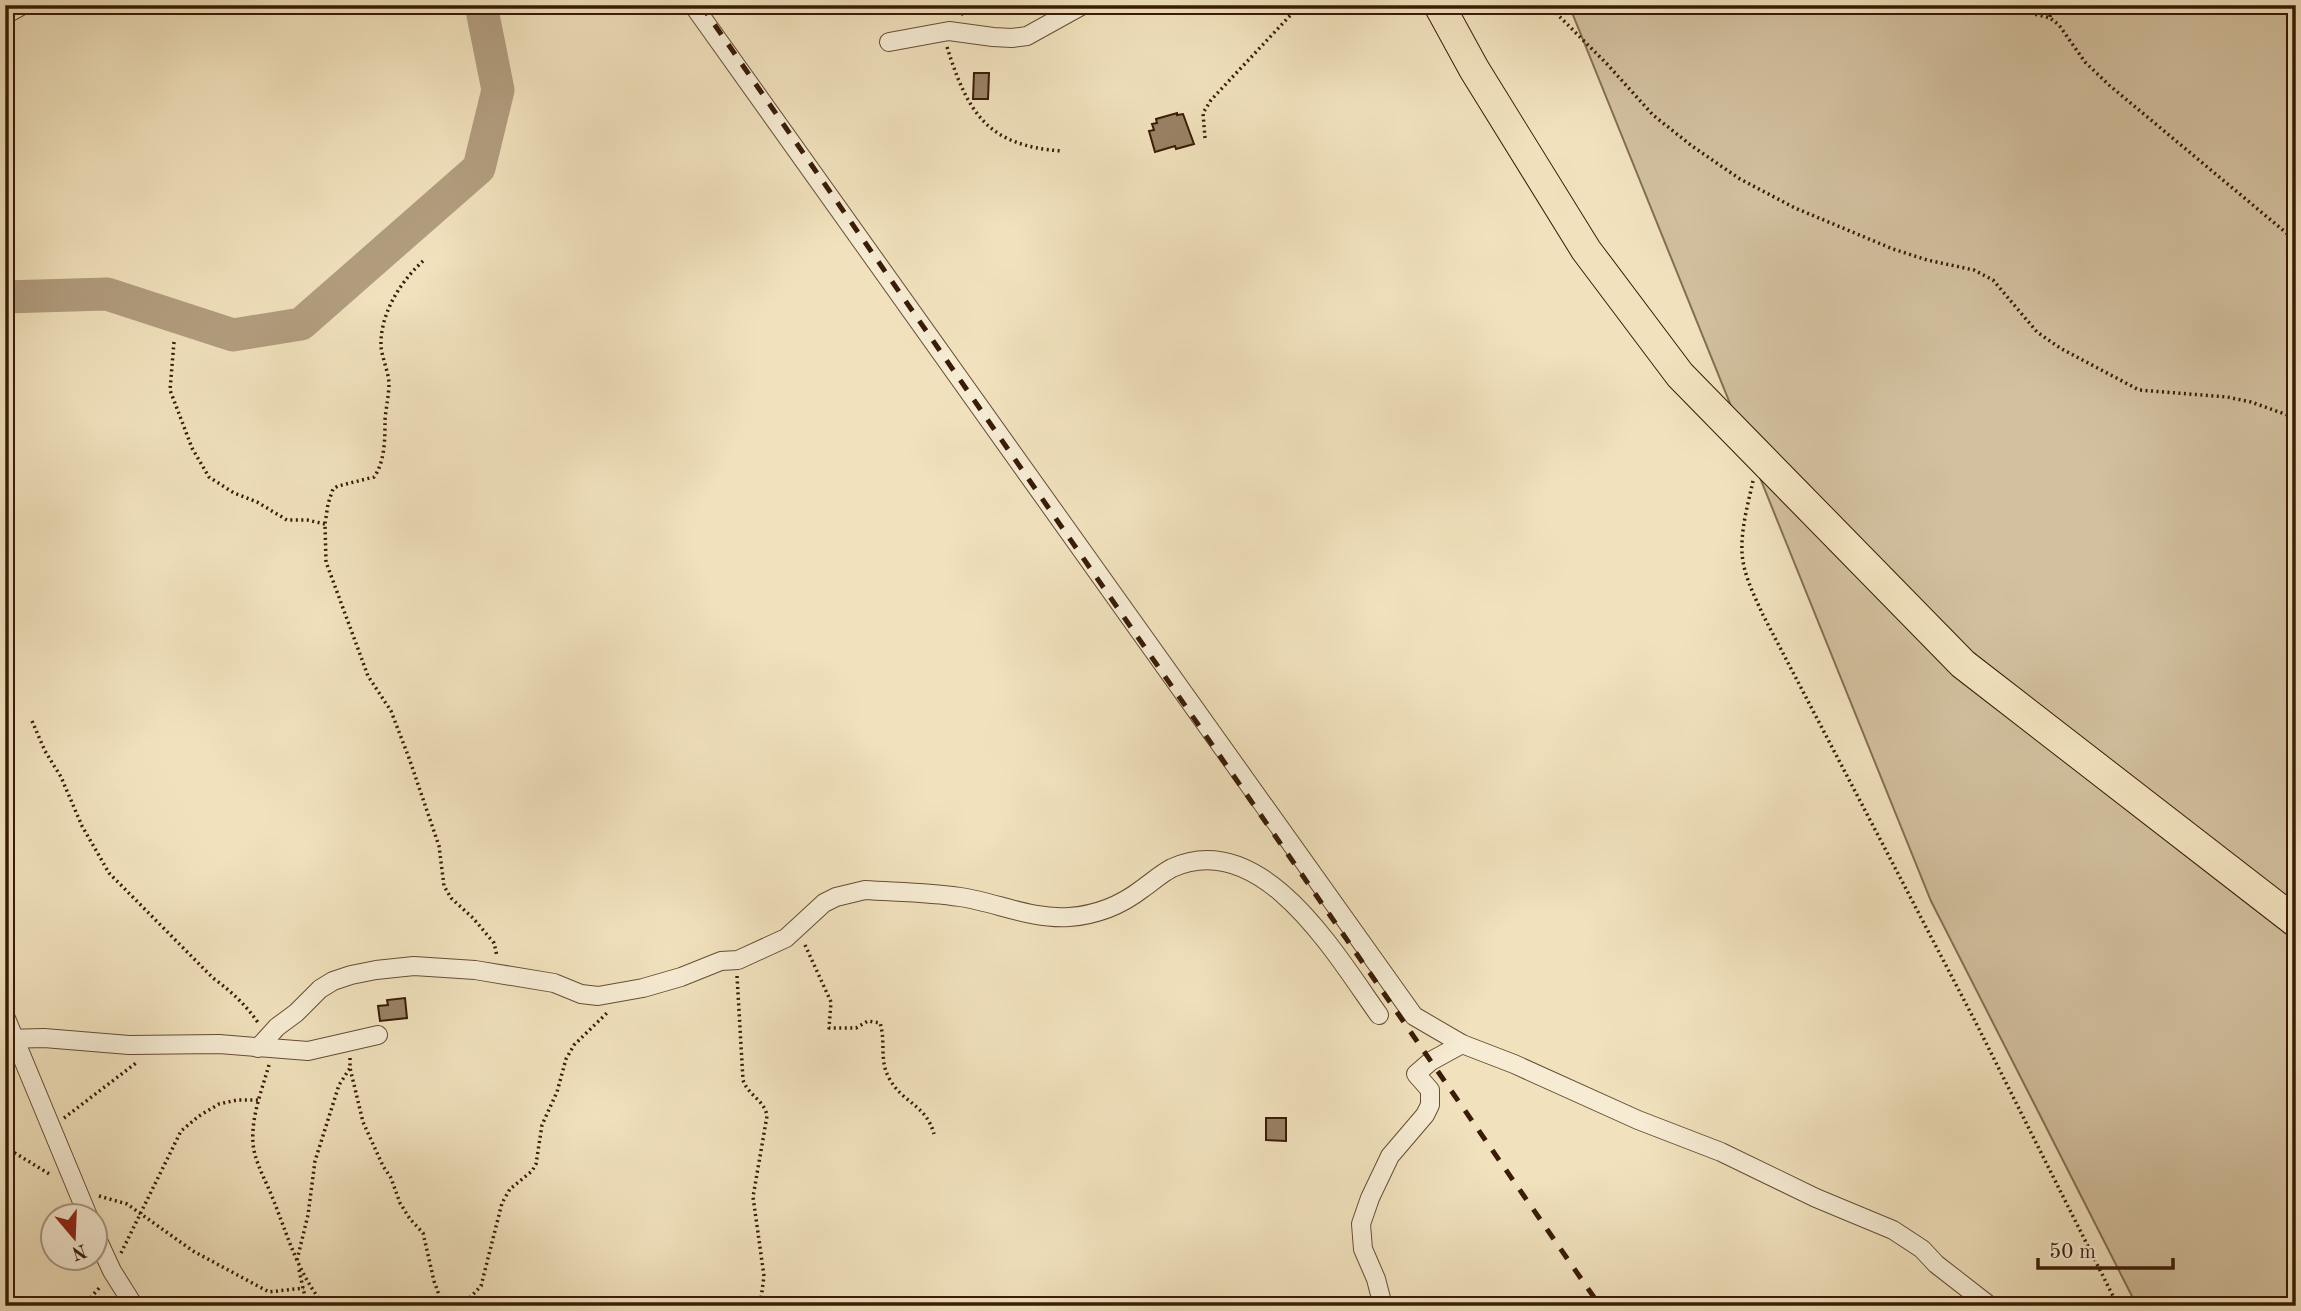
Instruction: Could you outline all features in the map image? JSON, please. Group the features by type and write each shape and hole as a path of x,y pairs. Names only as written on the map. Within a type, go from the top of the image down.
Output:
{"highway":[{"path":"1440,5 1474,69 1586,250 1680,375 1963,664 2296,922"}],"street":[{"path":"5,15 23,5"},
{"path":"693,5 1414,1016 1462,1044 1514,1064 1638,1120 1721,1152 1826,1203 1894,1230 1922,1249 1936,1264 1990,1306"},
{"path":"889,42 942,31 1020,37 1037,32 1083,5"},
{"path":"266,1045 320,989 333,981 376,970 414,966 498,972 554,983 581,994 598,996 681,977 721,961 738,960 786,938 824,903 865,890 959,896 1047,916 1067,917 1118,906 1170,869 1200,859 1216,860 1256,875 1290,899 1340,960 1379,1015"},
{"path":"5,1016 10,1039 52,1128 82,1202"},
{"path":"10,1039 44,1038 130,1045 266,1045 308,1051 379,1035"},
{"path":"1383,1306 1376,1279 1363,1250 1362,1224 1370,1198 1390,1156 1425,1115 1430,1105 1430,1090 1416,1073 1431,1061 1462,1044"},
{"path":"108,1262 134,1306"}],"path":[{"path":"1205,138 1203,113 1210,100 1300,5"},
{"path":"1548,5 1653,115 1740,179 1795,208 1893,249 1927,260 1975,270 1993,280 2037,332 2060,348 2140,390 2227,397 2251,402 2296,418"},
{"path":"1998,5 2050,18 2059,24 2085,62 2109,85 2296,241"},
{"path":"2050,18 2051,5"},
{"path":"942,31 954,69 973,110 986,124 1017,145 1062,151"},
{"path":"423,261 411,273 385,315 381,345 389,394 385,418 386,434 376,475 332,489 325,524 326,562 368,676 391,711 409,758 439,846 444,886 451,898 494,943 498,972"},
{"path":"174,342 170,390 192,448 209,477 287,520 325,524"},
{"path":"1759,455 1743,531 1742,554 1748,581 1975,1021 2118,1306"},
{"path":"32,721 44,751 61,777 82,825 109,873 213,978 248,1008 266,1045 253,1142 256,1161 296,1263 307,1306"},
{"path":"799,927 806,951 831,1002 829,1028 856,1028 868,1021 880,1023 882,1059 887,1076 897,1090 923,1110 934,1134"},
{"path":"738,960 743,1080 746,1088 766,1110 767,1116 753,1197 764,1276 760,1306"},
{"path":"462,1306 481,1286 502,1203 510,1189 532,1171 536,1164 542,1125 557,1092 566,1059 574,1045 602,1020 621,992"},
{"path":"350,1042 350,1068 363,1122 391,1178 400,1203 423,1233 443,1306"},
{"path":"52,1128 163,1044"},
{"path":"325,1306 296,1263 308,1215 315,1161 339,1085 350,1068"},
{"path":"83,1306 112,1271 181,1131 209,1109 226,1101 258,1100"},
{"path":"5,1147 76,1190 127,1204 193,1251 269,1292 304,1288"}],"shaded area":[{"path":"1569,5 2296,5 2296,1306 2137,1306 1931,901"}],"building":[{"path":"974,73 989,73 988,99 973,99"},
{"path":"1183,114 1194,144 1155,152 1149,131 1154,130 1152,124 1157,123 1156,119"},
{"path":"405,998 407,1018 380,1021 378,1006 388,1005 387,1000"},
{"path":"1266,1118 1286,1118 1286,1141 1266,1140"}],"waterway":[{"path":"5,297 107,294 233,335 301,324 479,168 498,90 481,5"}],"railway":[{"path":"701,5 1600,1306"}]}
